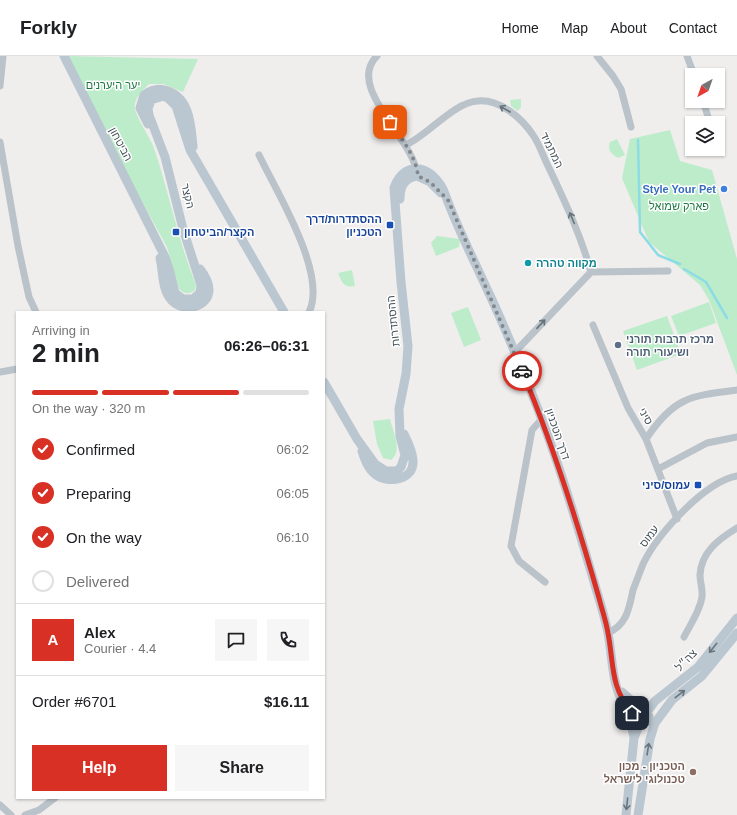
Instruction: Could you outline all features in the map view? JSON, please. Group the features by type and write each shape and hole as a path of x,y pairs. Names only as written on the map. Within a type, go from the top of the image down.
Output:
{"street":[{"path":"0,86 4,56"},
{"name":"הביטחון","path":"64,56 158,243 168,295 175,303 192,303"},
{"path":"377,56 372,60 368,70 367,77 369,85 373,96 406,146 417,172"},
{"path":"598,56 614,76 621,89 631,127"},
{"path":"687,56 691,68"},
{"name":"הקצר","path":"192,303 206,300 210,292 209,282 196,264 186,241 169,170 157,134 145,119 140,108 142,99 152,95 168,98 176,106 187,143 283,311"},
{"name":"המתמיד","path":"406,146 418,140 463,106 477,101 494,103 508,110 533,134 580,236 591,272"},
{"path":"0,142 21,261 29,297 36,311"},
{"path":"259,155 304,246 310,267 313,288 309,311"},
{"name":"ההסתדרות","path":"325,384 357,439 381,469 398,475 405,455 400,436 399,409 406,374 408,346 401,282 397,214 394,198 396,181 407,172 417,172"},
{"name":"דרך הטכניון","path":"417,172 430,182 448,200 514,353 541,420 570,503 608,633 612,670 616,685 630,705 656,723"},
{"path":"514,353 591,272 668,271"},
{"name":"סיני","path":"593,325 628,408 646,439 677,519"},
{"path":"0,372 16,369"},
{"path":"646,439 656,424 669,411 691,397 737,390"},
{"path":"541,420 532,430 511,546 518,561 545,582"},
{"path":"658,469 707,443 737,436"},
{"name":"עמוס","path":"608,633 618,627 627,616 634,589 643,565 651,550 677,519 710,486 721,480 737,476"},
{"path":"684,637 696,615 702,597 700,574 702,564 708,552 717,541 737,528"},
{"name":"צה״ל","path":"634,738 644,716 655,701 698,667 737,618"},
{"name":"צה״ל","path":"638,815 650,739 656,723 672,700 702,676 737,633"},
{"path":"626,815 634,738 630,705 655,701"},
{"path":"25,815 37,812 54,799"},
{"path":"0,805 11,814"}],"green space":[{"name":"יער היערנים","path":"68,56 198,59 183,92 163,84 149,84 139,95 135,105 136,113 154,148 184,251 196,285 193,292 187,293 179,289 167,247 134,187"},
{"path":"521,99 521,107 518,111 511,106 510,100"},
{"name":"פארק שמואל","path":"670,130 680,161 712,170 737,259 737,375 709,300 700,285 649,242 622,178 630,139"},
{"path":"617,139 625,155 618,158 609,150 610,142"},
{"path":"437,236 460,239 459,247 436,256 431,243"},
{"path":"352,270 355,286 348,286 342,282 338,273"},
{"path":"709,302 716,323 679,336 671,316"},
{"path":"468,307 481,340 464,347 451,313"},
{"path":"667,316 681,354 637,370 623,331"},
{"path":"390,419 397,446 395,456 391,460 383,458 377,444 373,421"}],"waterway":[{"path":"638,140 640,232 658,255 680,264"},
{"path":"684,269 706,282 727,318"}],"way so far":[{"path":"390,122 409,151 417,168 418,176 430,182 448,200 452,213 487,288 522,371"}],"place":[{"name":"Style Your Pet","path":"724,189"},
{"name":"ההסתדרות/דרך הטכניון","path":"390,225"},
{"name":"הקצר/הביטחון","path":"176,232"},
{"name":"מקווה טהרה","path":"528,263"},
{"name":"מרכז תרבות תורני ושיעורי תורה","path":"618,345"},
{"name":"עמוס/סיני","path":"698,485"},
{"name":"הטכניון - מכון טכנולוגי לישראל","path":"693,772"}],"route":[{"path":"522,371 531,392 566,492 598,596 608,633 613,677 623,702 632,713"}]}
